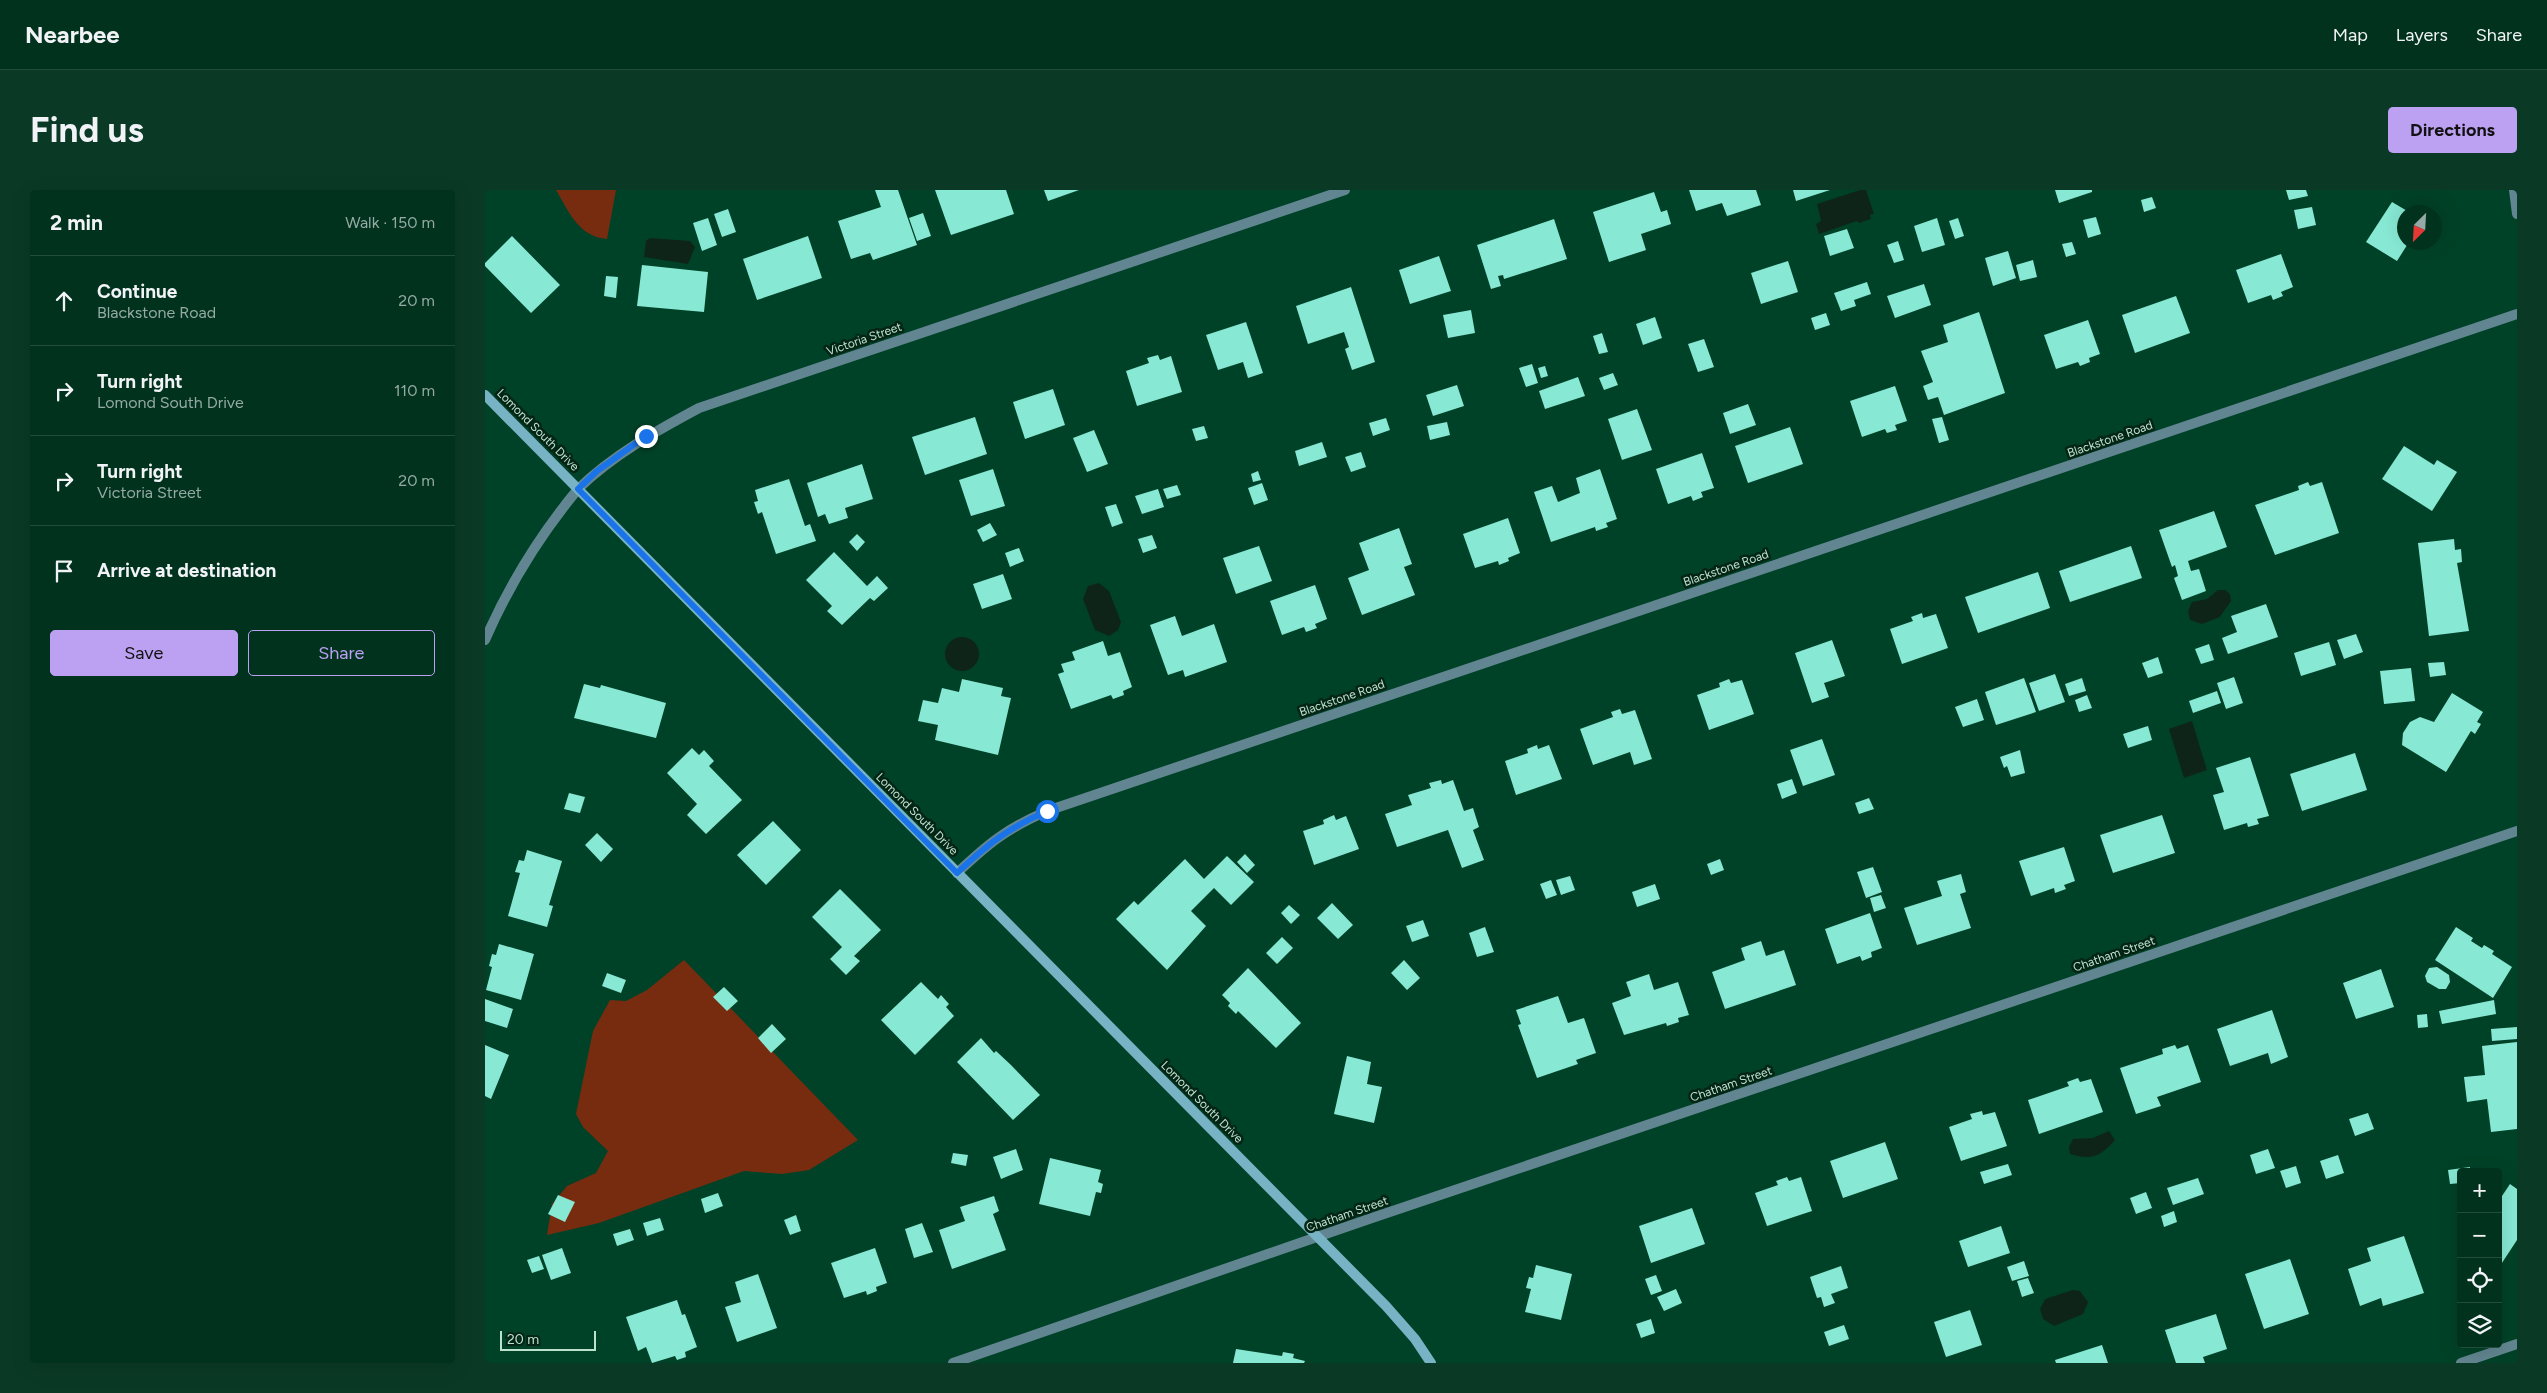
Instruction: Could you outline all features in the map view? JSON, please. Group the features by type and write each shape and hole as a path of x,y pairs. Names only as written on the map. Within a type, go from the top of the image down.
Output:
{"main road":[{"name":"Lomond South Drive","path":"485,395 1386,1306 1415,1340 1431,1363"}],"street":[{"name":"Victoria Street","path":"485,640 503,598 528,555 578,489 597,471 646,436 699,408 1345,190"},
{"path":"2514,190 2517,214"},
{"name":"Blackstone Road","path":"957,873 993,839 1047,811 2517,314"},
{"name":"Chatham Street","path":"953,1363 1317,1237 2517,831"},
{"path":"2461,1363 2517,1344"}],"shaded area":[{"path":"556,190 616,190 607,239 589,234 582,228 570,215"},
{"path":"1860,190 1866,190 1874,214 1870,215 1871,219 1859,223 1857,221 1819,234 1816,224 1821,221 1817,204"},
{"path":"650,238 690,241 695,247 688,264 644,257 646,241"},
{"path":"1099,583 1109,591 1121,622 1118,630 1109,636 1095,630 1083,599 1088,586"},
{"path":"2218,590 2225,590 2230,594 2231,601 2220,617 2202,624 2190,620 2188,611 2192,602 2207,599"},
{"path":"962,637 974,642 979,654 974,666 962,671 950,666 945,654 950,642"},
{"path":"2192,721 2207,770 2184,778 2169,729"},
{"path":"684,960 858,1140 809,1170 782,1174 744,1171 599,1223 547,1235 552,1204 567,1186 596,1173 608,1151 583,1127 576,1114 593,1031 610,1000 626,1001 647,990"},
{"path":"2109,1131 2115,1140 2105,1150 2095,1156 2084,1157 2070,1154 2069,1147 2073,1139 2093,1138"},
{"path":"2073,1290 2080,1291 2088,1302 2083,1314 2054,1326 2043,1319 2040,1309 2045,1299"}],"building":[{"path":"875,190 898,190 917,245 873,260 870,253 851,259 838,221 881,207"},
{"path":"935,190 1006,190 1014,214 951,235"},
{"path":"1044,190 1079,190 1048,201"},
{"path":"1689,190 1756,190 1761,205 1727,216 1722,203 1696,211"},
{"path":"1793,190 1830,190 1796,201"},
{"path":"2055,190 2092,190 2092,192 2059,203"},
{"path":"2286,190 2306,190 2308,196 2289,200"},
{"path":"1654,192 1661,212 1667,210 1671,224 1641,234 1646,250 1609,262 1593,212"},
{"path":"2152,197 2156,208 2144,212 2141,200"},
{"path":"2392,202 2397,205 2397,250 2404,250 2397,261 2366,242"},
{"path":"2312,207 2316,225 2298,229 2294,210"},
{"path":"728,209 736,232 722,237 714,214"},
{"path":"923,213 931,236 917,241 909,218"},
{"path":"2096,217 2101,234 2088,238 2083,220"},
{"path":"708,218 717,245 702,251 693,223"},
{"path":"1937,218 1945,245 1922,252 1914,226"},
{"path":"1958,218 1964,236 1955,239 1949,221"},
{"path":"1554,219 1567,259 1504,279 1503,275 1498,276 1501,286 1491,289 1477,245"},
{"path":"1847,229 1854,248 1830,256 1824,236"},
{"path":"512,236 560,285 531,313 485,266 485,263"},
{"path":"808,236 822,278 757,300 743,259"},
{"path":"1898,241 1904,260 1894,263 1887,245"},
{"path":"2072,242 2076,254 2066,257 2062,244"},
{"path":"2008,251 2016,278 1993,286 1985,258"},
{"path":"2281,254 2293,287 2281,292 2283,296 2273,300 2271,295 2248,303 2236,270"},
{"path":"1439,256 1451,291 1410,304 1399,270"},
{"path":"2033,260 2037,277 2020,281 2016,265"},
{"path":"1788,261 1798,292 1761,304 1751,273"},
{"path":"642,265 708,272 704,312 637,306"},
{"path":"606,276 618,277 616,298 604,296"},
{"path":"1867,282 1871,294 1854,300 1856,306 1841,311 1834,293"},
{"path":"1924,284 1931,305 1895,318 1887,296"},
{"path":"1351,287 1375,362 1352,370 1345,349 1349,347 1344,332 1308,344 1296,306"},
{"path":"2176,296 2190,333 2135,353 2122,315"},
{"path":"1471,310 1475,333 1448,338 1443,315"},
{"path":"1979,312 2005,393 1944,415 1938,397 1928,400 1923,386 1933,382 1921,351 1948,342 1943,325"},
{"path":"1826,313 1830,325 1815,330 1811,318"},
{"path":"1655,317 1662,338 1643,345 1636,324"},
{"path":"2088,320 2100,354 2089,358 2090,362 2080,366 2078,362 2056,369 2044,335"},
{"path":"1246,322 1263,373 1248,378 1243,362 1218,370 1206,335"},
{"path":"1602,333 1608,352 1599,354 1593,336"},
{"path":"1704,339 1714,367 1698,372 1688,344"},
{"path":"1158,355 1160,360 1171,356 1182,392 1137,406 1126,371 1149,363 1147,358"},
{"path":"1532,364 1538,383 1526,387 1519,368"},
{"path":"1545,366 1548,376 1541,378 1538,368"},
{"path":"1613,373 1618,385 1604,390 1599,378"},
{"path":"1578,377 1585,396 1545,409 1539,391"},
{"path":"1457,385 1464,406 1433,416 1426,395"},
{"path":"1895,386 1907,421 1895,425 1897,430 1887,433 1885,429 1862,437 1850,401"},
{"path":"1053,389 1065,425 1025,439 1013,402"},
{"path":"1748,404 1756,425 1730,434 1723,413"},
{"path":"1637,409 1652,450 1622,460 1608,419"},
{"path":"975,417 987,454 925,475 912,437"},
{"path":"1942,417 1949,440 1939,443 1932,419"},
{"path":"1386,418 1390,430 1373,436 1369,423"},
{"path":"1447,422 1450,435 1430,440 1427,426"},
{"path":"1204,426 1208,438 1196,441 1192,429"},
{"path":"1790,427 1803,464 1748,483 1735,446"},
{"path":"1094,430 1108,464 1087,472 1073,438"},
{"path":"1322,442 1327,457 1299,466 1295,451"},
{"path":"2404,446 2434,465 2437,460 2457,472 2432,511 2382,479"},
{"path":"1361,452 1366,467 1351,472 1345,457"},
{"path":"1702,453 1714,488 1701,492 1703,497 1693,501 1691,496 1668,504 1656,469"},
{"path":"862,464 873,499 845,508 848,518 829,524 825,514 818,517 807,483"},
{"path":"993,469 1005,506 971,516 959,480"},
{"path":"1600,469 1617,519 1606,523 1608,527 1596,531 1595,527 1551,542 1534,492 1552,486 1558,502 1580,493 1576,478"},
{"path":"1258,471 1261,480 1253,482 1251,474"},
{"path":"789,479 805,526 810,524 816,541 776,554 762,512 758,514 754,502 758,501 755,490"},
{"path":"2308,482 2310,486 2322,482 2339,533 2275,555 2255,505 2299,490 2298,486"},
{"path":"1262,483 1268,500 1254,505 1248,488"},
{"path":"1177,485 1181,495 1167,499 1163,489"},
{"path":"1158,489 1164,507 1142,514 1135,496"},
{"path":"1116,504 1123,523 1112,527 1105,507"},
{"path":"2214,511 2227,547 2188,561 2191,571 2199,569 2206,591 2182,600 2174,578 2178,576 2175,565 2172,567 2159,530"},
{"path":"1508,518 1520,553 1508,558 1509,561 1499,565 1498,561 1475,568 1463,534"},
{"path":"990,523 997,535 983,542 977,530"},
{"path":"1399,528 1412,564 1404,567 1415,595 1362,615 1348,578 1369,570 1359,543"},
{"path":"857,534 865,542 857,551 849,542"},
{"path":"1152,535 1157,548 1143,553 1138,539"},
{"path":"2454,539 2455,550 2461,549 2462,562 2457,563 2469,631 2429,636 2418,543"},
{"path":"1259,546 1272,581 1236,594 1223,558"},
{"path":"2131,546 2142,578 2070,602 2059,571"},
{"path":"1019,548 1024,561 1010,567 1005,553"},
{"path":"834,552 867,586 877,576 888,588 874,601 870,598 842,625 827,611 832,606 806,580"},
{"path":"2038,572 2050,608 1978,633 1965,597"},
{"path":"1003,574 1012,599 982,609 973,584"},
{"path":"1315,585 1327,619 1315,624 1317,628 1306,632 1304,627 1282,635 1270,601"},
{"path":"2266,604 2278,637 2228,654 2222,638 2237,632 2231,616"},
{"path":"1922,613 1923,618 1936,614 1948,648 1902,664 1890,629 1913,621 1911,617"},
{"path":"1175,616 1182,636 1214,624 1227,662 1185,677 1183,670 1168,675 1150,625"},
{"path":"2356,634 2363,652 2344,659 2337,640"},
{"path":"1832,640 1845,676 1824,683 1829,697 1812,703 1795,653"},
{"path":"1103,641 1108,656 1120,652 1132,687 1123,691 1124,695 1113,699 1111,695 1071,709 1058,674 1064,672 1061,664 1075,660 1072,652"},
{"path":"2329,642 2336,665 2301,676 2294,653"},
{"path":"2209,644 2214,660 2201,664 2195,649"},
{"path":"2158,657 2163,673 2148,678 2142,663"},
{"path":"2444,662 2446,675 2430,677 2428,663"},
{"path":"2411,668 2415,701 2384,704 2380,671"},
{"path":"2055,674 2065,702 2039,711 2029,683"},
{"path":"2234,677 2243,703 2226,709 2217,683"},
{"path":"2024,678 2036,712 1996,725 1985,692"},
{"path":"2082,678 2086,691 2069,696 2065,684"},
{"path":"962,679 1003,688 1001,696 1011,698 998,755 935,740 938,725 918,721 923,700 938,703 942,688 959,692"},
{"path":"1729,679 1731,683 1742,680 1754,714 1709,730 1697,695 1720,687 1719,683"},
{"path":"584,684 600,688 601,685 666,703 656,738 574,718"},
{"path":"2217,691 2221,703 2193,713 2189,701"},
{"path":"2452,693 2483,712 2477,722 2481,724 2475,734 2471,731 2446,772 2402,745 2403,733 2410,722 2420,717 2434,722"},
{"path":"2087,695 2092,708 2079,712 2075,700"},
{"path":"1977,699 1984,720 1963,727 1955,707"},
{"path":"1620,709 1622,714 1635,710 1652,759 1634,765 1630,752 1593,765 1580,729 1613,717 1611,712"},
{"path":"2148,726 2152,740 2128,748 2123,734"},
{"path":"1822,739 1835,775 1803,786 1790,750"},
{"path":"1537,745 1538,749 1549,745 1562,779 1516,795 1505,761 1528,753 1527,749"},
{"path":"692,748 699,755 704,750 714,761 709,766 742,800 706,834 687,815 697,804 667,773"},
{"path":"2020,750 2025,773 2011,777 2007,766 2004,768 2000,757"},
{"path":"2355,753 2367,790 2302,811 2290,774"},
{"path":"2250,757 2269,816 2257,819 2259,824 2248,827 2247,823 2224,830 2213,795 2224,792 2216,768"},
{"path":"1792,779 1797,793 1782,799 1777,784"},
{"path":"1441,780 1442,784 1453,780 1464,811 1473,808 1479,827 1473,830 1484,860 1462,868 1448,830 1397,847 1385,814 1412,805 1408,795 1431,788 1429,783"},
{"path":"569,793 585,797 580,813 564,809"},
{"path":"1869,798 1874,809 1859,814 1855,803"},
{"path":"1334,815 1336,820 1346,816 1359,849 1314,865 1303,831 1324,824 1323,820"},
{"path":"2162,815 2175,853 2113,873 2100,835"},
{"path":"773,821 801,850 766,885 737,855"},
{"path":"597,833 613,849 601,862 585,845"},
{"path":"2064,847 2075,881 2064,885 2066,889 2055,893 2054,888 2031,896 2019,861"},
{"path":"527,850 562,861 549,905 553,906 547,927 508,916 520,873 515,872 519,860 524,861"},
{"path":"1245,854 1255,865 1247,873 1237,862"},
{"path":"1227,856 1254,882 1231,905 1214,888 1191,911 1206,926 1167,970 1116,919 1134,901 1138,905 1185,859 1204,879"},
{"path":"1720,859 1724,870 1711,875 1707,864"},
{"path":"1873,867 1882,892 1866,898 1857,872"},
{"path":"1961,874 1966,892 1960,894 1971,928 1917,945 1904,908 1942,896 1937,881"},
{"path":"1570,876 1575,890 1561,895 1556,880"},
{"path":"1551,880 1557,895 1546,899 1540,884"},
{"path":"1655,884 1660,899 1637,907 1632,892"},
{"path":"840,889 881,930 854,956 860,961 846,975 830,959 842,947 812,917"},
{"path":"1881,895 1886,908 1874,912 1870,898"},
{"path":"1332,903 1353,925 1338,939 1317,918"},
{"path":"1289,905 1300,915 1291,924 1281,913"},
{"path":"1870,913 1882,948 1871,952 1872,957 1862,961 1860,956 1837,964 1825,929"},
{"path":"1423,920 1429,936 1412,942 1406,926"},
{"path":"1485,927 1494,952 1477,957 1469,933"},
{"path":"2456,927 2473,938 2471,941 2482,948 2484,945 2494,951 2492,954 2512,967 2493,998 2435,960"},
{"path":"1282,937 1293,948 1277,964 1266,953"},
{"path":"1761,941 1766,956 1784,950 1796,985 1725,1009 1712,972 1745,960 1741,948"},
{"path":"499,944 534,954 521,1000 486,990 492,967 489,966 492,954 496,955"},
{"path":"1404,960 1420,978 1407,990 1391,973"},
{"path":"2437,967 2449,975 2450,982 2446,989 2439,989 2427,982 2425,976 2429,968"},
{"path":"1248,968 1301,1023 1276,1048 1238,1011 1236,1014 1228,1006 1230,1003 1222,995"},
{"path":"2381,969 2394,1007 2356,1019 2343,983"},
{"path":"607,973 626,980 621,993 602,986"},
{"path":"1649,974 1654,990 1678,982 1689,1015 1678,1018 1679,1022 1667,1026 1666,1023 1624,1035 1612,1003 1631,996 1626,982"},
{"path":"921,982 938,999 941,995 949,1004 946,1007 954,1016 915,1055 881,1020"},
{"path":"724,987 738,1001 727,1011 713,997"},
{"path":"1558,996 1568,1023 1584,1018 1596,1053 1576,1060 1578,1064 1537,1078 1518,1025 1521,1024 1516,1010"},
{"path":"485,999 513,1009 507,1028 485,1021"},
{"path":"2494,1000 2496,1014 2442,1024 2439,1011"},
{"path":"2272,1010 2288,1057 2271,1064 2268,1053 2230,1066 2217,1029"},
{"path":"2427,1014 2428,1027 2418,1028 2417,1015"},
{"path":"772,1024 786,1039 771,1053 758,1038"},
{"path":"2517,1027 2517,1039 2492,1041 2491,1029"},
{"path":"981,1038 994,1053 996,1051 1040,1095 1013,1120 957,1062"},
{"path":"2517,1042 2517,1129 2491,1132 2487,1099 2467,1102 2464,1077 2485,1075 2482,1046"},
{"path":"485,1045 509,1055 491,1099 485,1096"},
{"path":"2175,1045 2177,1049 2188,1045 2201,1082 2157,1097 2161,1106 2136,1114 2120,1068 2163,1054 2162,1049"},
{"path":"1347,1056 1371,1062 1367,1084 1382,1087 1374,1123 1334,1114"},
{"path":"2078,1078 2080,1082 2091,1079 2103,1112 2039,1134 2028,1100 2069,1086 2067,1082"},
{"path":"1982,1111 1983,1115 1995,1112 2007,1146 1961,1161 1949,1127 1972,1119 1970,1114"},
{"path":"2368,1113 2374,1129 2355,1136 2349,1119"},
{"path":"1885,1142 1898,1179 1843,1198 1830,1161"},
{"path":"1016,1149 1023,1170 1001,1179 993,1157"},
{"path":"2268,1149 2275,1168 2256,1174 2250,1155"},
{"path":"953,1153 968,1155 966,1166 951,1163"},
{"path":"2338,1155 2344,1173 2326,1179 2320,1161"},
{"path":"1050,1158 1101,1170 1098,1182 1103,1184 1101,1193 1096,1192 1090,1216 1039,1204"},
{"path":"2008,1164 2012,1175 1984,1184 1980,1172"},
{"path":"2296,1166 2301,1183 2286,1188 2280,1171"},
{"path":"2457,1169 2457,1183 2450,1184 2448,1170"},
{"path":"1787,1177 1789,1181 1801,1177 1812,1211 1767,1226 1755,1193 1778,1185 1776,1181"},
{"path":"2198,1178 2204,1194 2173,1205 2167,1188"},
{"path":"2510,1184 2517,1189 2517,1240 2502,1263 2502,1213 2502,1196"},
{"path":"2146,1192 2152,1208 2136,1214 2130,1198"},
{"path":"718,1193 723,1206 705,1213 701,1199"},
{"path":"558,1195 575,1202 565,1222 548,1214"},
{"path":"994,1196 999,1211 993,1214 1006,1250 952,1269 939,1230 965,1221 960,1207"},
{"path":"1692,1208 1705,1244 1651,1263 1639,1226"},
{"path":"2174,1211 2177,1222 2164,1227 2161,1216"},
{"path":"796,1215 801,1231 790,1235 784,1220"},
{"path":"660,1218 664,1230 647,1236 643,1223"},
{"path":"922,1223 933,1252 914,1258 905,1229"},
{"path":"2001,1226 2010,1253 1968,1267 1959,1241"},
{"path":"630,1229 634,1240 617,1246 613,1234"},
{"path":"2404,1236 2424,1293 2383,1306 2381,1298 2360,1306 2348,1269 2371,1261 2367,1248"},
{"path":"562,1248 571,1273 551,1280 542,1255"},
{"path":"875,1248 887,1283 876,1287 877,1291 867,1295 866,1291 844,1298 831,1263"},
{"path":"539,1256 544,1269 532,1273 527,1260"},
{"path":"2290,1259 2309,1314 2264,1329 2245,1274"},
{"path":"2024,1261 2029,1276 2012,1281 2007,1267"},
{"path":"1536,1265 1572,1274 1561,1320 1525,1312 1531,1289 1526,1288 1529,1277 1533,1278"},
{"path":"1841,1266 1848,1288 1831,1294 1835,1303 1824,1307 1821,1297 1817,1298 1810,1277"},
{"path":"758,1274 777,1328 737,1342 725,1307 741,1302 735,1282"},
{"path":"1656,1275 1662,1291 1651,1295 1645,1279"},
{"path":"2028,1278 2034,1293 2022,1297 2017,1281"},
{"path":"1676,1289 1682,1303 1664,1311 1657,1297"},
{"path":"677,1300 682,1315 685,1314 697,1347 685,1352 686,1357 677,1360 675,1356 652,1363 646,1347 638,1351 626,1317"},
{"path":"1970,1310 1982,1345 1946,1357 1934,1322"},
{"path":"2216,1314 2227,1349 2203,1357 2205,1363 2176,1363 2165,1330"},
{"path":"1651,1319 1655,1333 1641,1338 1636,1324"},
{"path":"1844,1325 1849,1339 1829,1346 1824,1332"},
{"path":"2102,1345 2108,1363 2056,1363 2055,1360"},
{"path":"1236,1349 1282,1356 1283,1352 1294,1354 1293,1358 1305,1361 1304,1363 1233,1363"}],"route":[{"path":"646,436 597,471 578,489 957,873 993,839 1047,811"}]}
